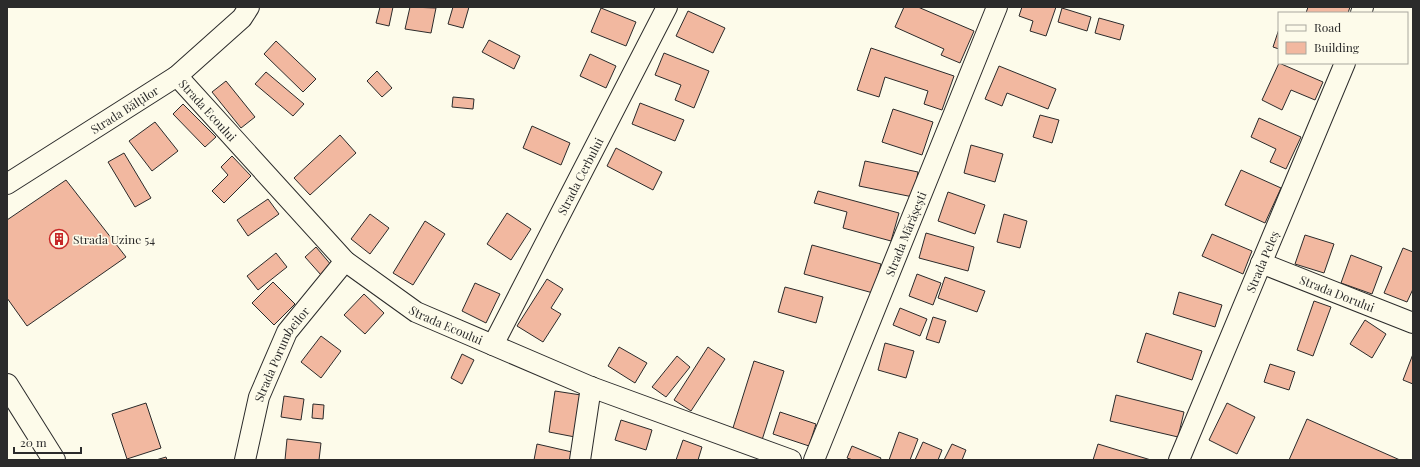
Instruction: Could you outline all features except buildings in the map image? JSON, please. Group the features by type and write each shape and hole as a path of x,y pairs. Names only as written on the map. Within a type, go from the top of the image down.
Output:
{"main road":[{"path":"7,385 54,460"}],"street":[{"name":"Strada Bălților","path":"7,184 176,76 242,18 249,7"},
{"name":"Strada Cerbului","path":"493,345 667,7"},
{"name":"Strada Mărășești","path":"814,460 997,7"},
{"name":"Strada Peleș","path":"1179,460 1345,64"},
{"name":"Strada Ecoului","path":"176,76 345,261 416,312 591,387 791,460"},
{"name":"Strada Porumbeilor","path":"245,460 259,397 287,332 345,261"},
{"name":"Strada Dorului","path":"1261,263 1413,323"},
{"path":"580,460 591,387"}],"place":[{"name":"Strada Uzine 54","path":"59,239"}]}
